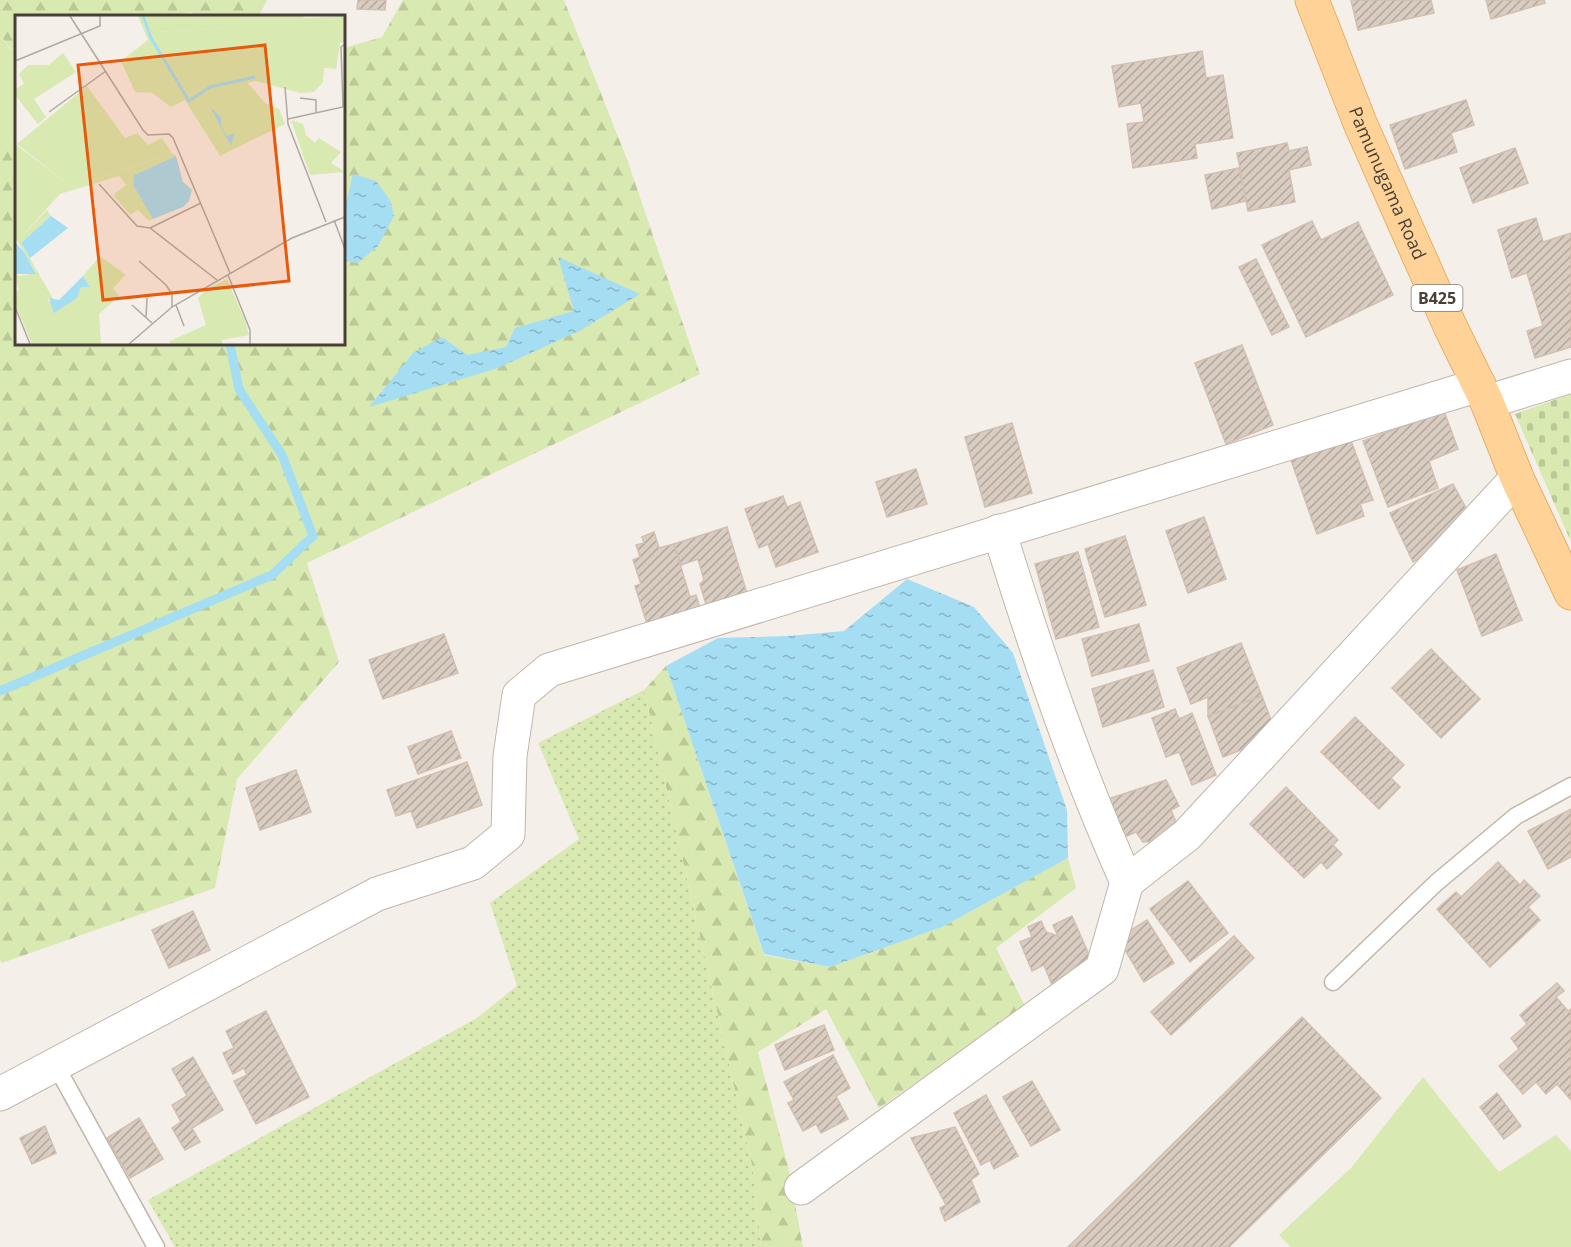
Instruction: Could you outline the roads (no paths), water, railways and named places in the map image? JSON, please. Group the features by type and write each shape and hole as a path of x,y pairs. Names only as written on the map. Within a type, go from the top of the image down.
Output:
{"main road":[{"name":"Pamunugama Road","path":"1312,0 1360,123 1450,326 1483,393 1517,478 1571,593"}],"street":[{"path":"0,1094 376,894 473,863 508,834 510,756 519,694 549,670 999,531 1483,393 1571,376"},
{"path":"801,1188 1102,969 1127,882 1187,835 1517,478"},
{"path":"999,531 1034,645 1104,831 1127,882"}],"lane":[{"path":"1333,982 1436,884 1516,816 1571,786"},
{"path":"56,1064 156,1247"}],"water":[{"path":"353,174 376,181 390,200 394,216 378,246 358,263 345,261 345,199 347,199"},
{"path":"558,257 640,294 581,330 498,368 369,407 413,353 442,337 467,355 506,347 515,328 574,311"},
{"path":"907,579 974,607 1013,653 1067,810 1068,858 942,927 830,967 764,954 666,666 718,638 788,636 844,631"}],"waterway":[{"path":"0,691 272,575 313,536 282,455 239,389 230,345"}]}
